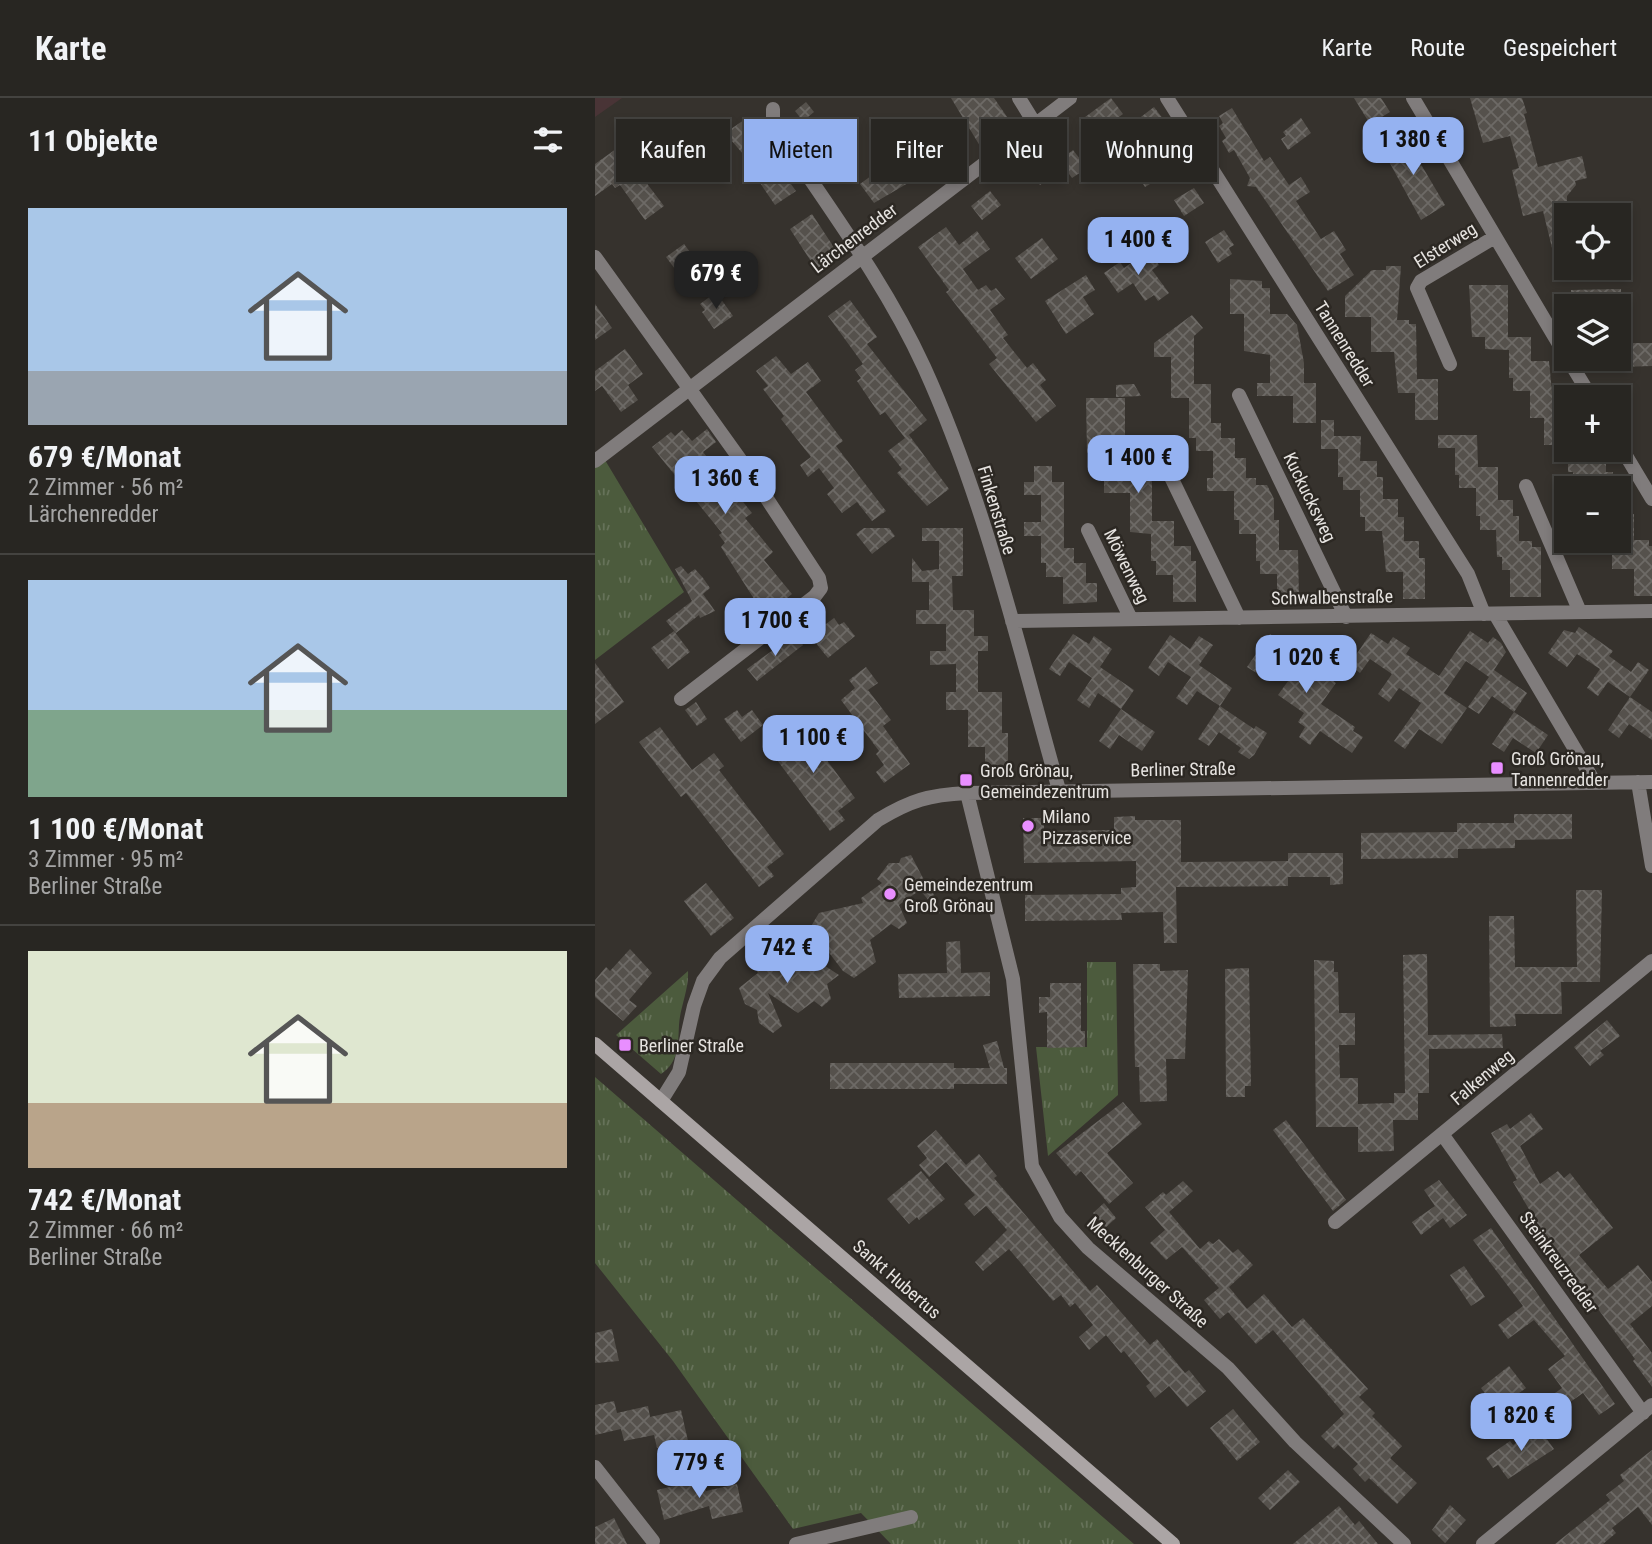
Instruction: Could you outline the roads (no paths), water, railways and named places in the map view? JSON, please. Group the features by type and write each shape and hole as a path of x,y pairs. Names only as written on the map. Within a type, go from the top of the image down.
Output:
{"main road":[{"name":"Sankt Hubertus","path":"595,1044 1173,1544"}],"street":[{"path":"1019,98 1032,119"},
{"name":"Lärchenredder","path":"1042,119 1070,98"},
{"name":"Tannenredder","path":"1167,98 1468,574 1489,614 1595,783"},
{"path":"1413,98 1554,335"},
{"name":"Finkenstraße","path":"773,109 773,124 861,257 923,364 957,443 1012,621 1059,790"},
{"name":"Lärchenredder","path":"595,461 981,165"},
{"name":"Elsterweg","path":"1450,364 1417,288 1421,281 1495,237"},
{"path":"595,257 752,476 819,578 821,588 815,596 681,699"},
{"name":"Kuckucksweg","path":"1238,395 1346,617"},
{"path":"1156,446 1239,618"},
{"path":"1630,462 1652,499"},
{"path":"1526,486 1580,612"},
{"name":"Möwenweg","path":"1088,530 1131,619"},
{"name":"Schwalbenstraße","path":"1012,621 1652,611"},
{"path":"1645,782 1652,866"},
{"name":"Berliner Straße","path":"661,1101 682,1063 694,1006 703,981 720,958 878,820 905,803 922,798 967,793 1059,790 1645,782"},
{"name":"Mecklenburger Straße","path":"967,793 1013,979 1033,1166 1060,1217 1088,1248 1228,1368 1295,1442 1404,1544"},
{"name":"Falkenweg","path":"1335,1222 1652,961"},
{"name":"Steinkreuzredder","path":"1442,1135 1647,1409"},
{"path":"1483,1544 1647,1409"},
{"path":"595,1467 653,1542"},
{"path":"796,1544 911,1517"}],"place":[{"name":"Groß Grönau, Tannenredder","path":"1497,768"},
{"name":"Groß Grönau, Gemeindezentrum","path":"966,780"},
{"name":"Milano Pizzaservice","path":"1028,826"},
{"name":"Gemeindezentrum Groß Grönau","path":"890,894"},
{"name":"Berliner Straße","path":"625,1045"}]}
